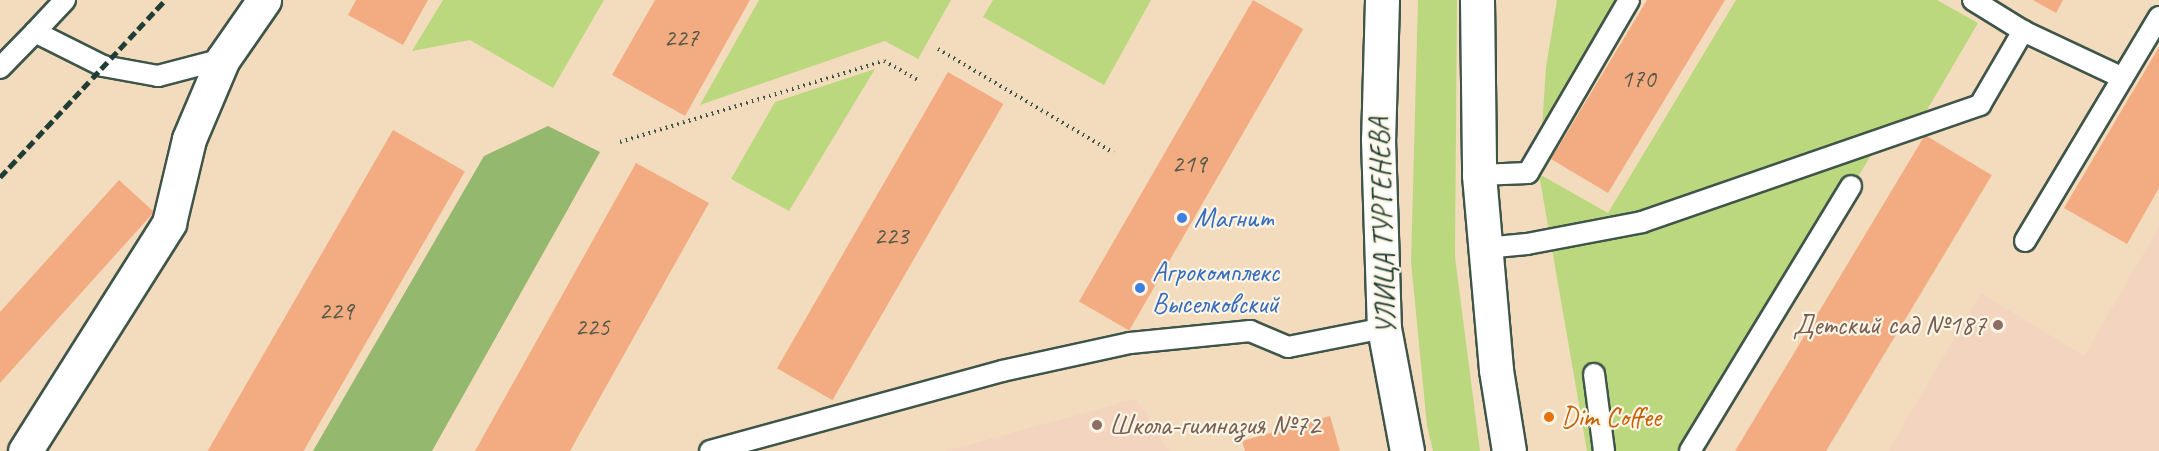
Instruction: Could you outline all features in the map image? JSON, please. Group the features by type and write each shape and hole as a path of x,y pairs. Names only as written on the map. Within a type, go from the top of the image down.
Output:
{"main road":[{"path":"25,451 169,224 189,139 223,59 264,0"},
{"name":"УЛИЦА ТУРГЕНЕВА","path":"1382,0 1378,139 1384,328 1407,451"},
{"path":"1479,8 1479,175 1496,370 1509,451"}],"lane":[{"path":"0,68 65,0"},
{"path":"1479,175 1528,173 1629,0"},
{"path":"1973,0 2022,31 2123,78"},
{"path":"2025,241 2159,17"},
{"path":"1485,248 1527,244 1642,222 1980,105 2022,31"},
{"path":"34,32 103,66 158,76 223,59"},
{"path":"1690,451 1851,186"},
{"path":"710,451 1002,371 1130,343 1250,331 1288,347 1384,328"},
{"path":"1594,374 1604,451"}],"path":[{"path":"938,49 1114,153"},
{"path":"620,142 884,61 920,81"}],"shaded area":[{"name":"Детский сад №187","path":"2159,227 2159,451 1888,451 1981,293 2084,356"},
{"name":"Школа-гимназия №72","path":"1136,399 1169,451 945,451"}],"green space":[{"path":"443,0 604,0 553,88 470,40 412,51"},
{"path":"759,0 951,0 918,59 885,41 700,105"},
{"path":"993,0 1151,0 1104,85 983,17"},
{"path":"1418,0 1457,0 1455,257 1480,451 1433,451 1427,426 1411,262"},
{"path":"1557,0 1616,0 1542,128 1546,67"},
{"path":"1736,0 1937,0 1978,23 1910,139 1888,127 1693,451 1587,451 1539,174 1608,213"},
{"path":"875,69 789,211 731,179 775,102"},
{"path":"548,126 600,152 432,451 313,451 484,156"}],"building":[{"path":"356,0 428,0 403,45 348,15"},
{"path":"655,0 750,0 685,116 612,75"},
{"path":"1253,0 1303,29 1129,330 1079,301"},
{"path":"1647,0 1725,0 1608,193 1551,159"},
{"path":"2033,0 2063,0 2056,13"},
{"path":"2159,47 2159,188 2127,244 2064,208"},
{"path":"948,72 1003,104 832,400 777,368"},
{"path":"393,130 465,172 304,451 208,451"},
{"path":"1925,135 1992,175 1826,451 1735,451"},
{"path":"636,163 709,203 570,451 475,451"},
{"path":"119,180 154,212 0,383 0,312"},
{"path":"1330,416 1340,451 1245,451 1242,441"}],"railway":[{"path":"0,177 165,0"}],"place":[{"name":"Магнит","path":"1182,218"},
{"name":"Агрокомплекс Выселковский","path":"1140,288"},
{"name":"Детский сад №187","path":"1998,325"},
{"name":"Dim Coffee","path":"1549,417"},
{"name":"Школа-гимназия №72","path":"1097,425"}]}
